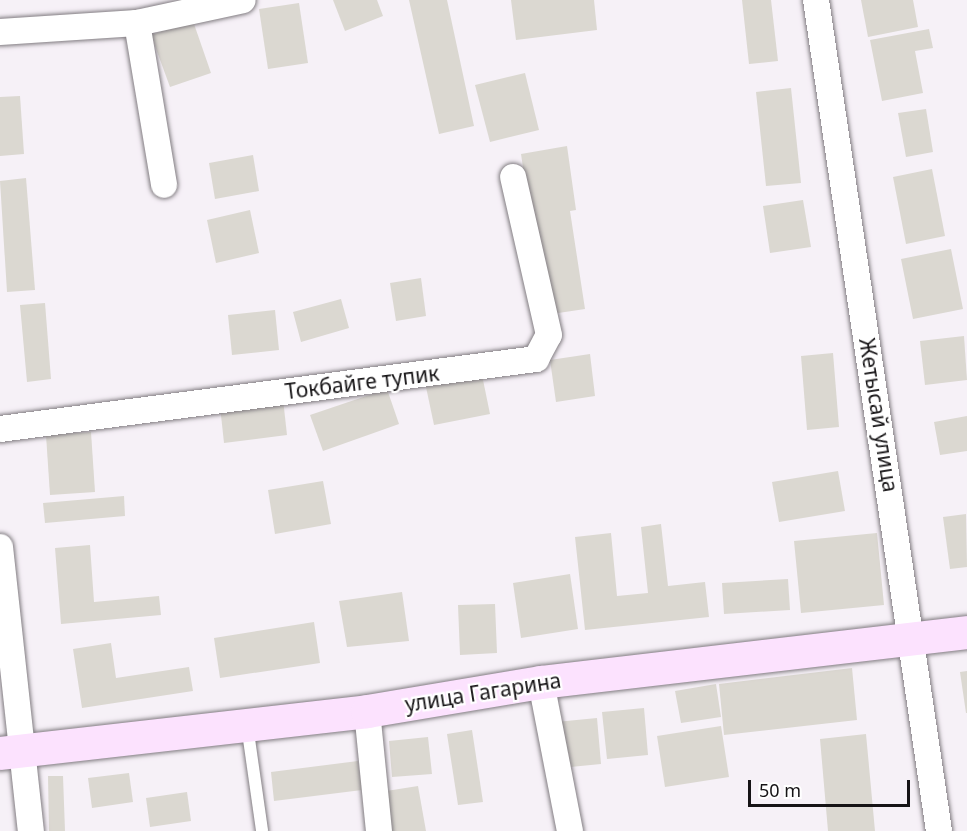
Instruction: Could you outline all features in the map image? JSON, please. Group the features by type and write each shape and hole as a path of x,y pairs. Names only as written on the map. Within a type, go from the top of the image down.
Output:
{"main road":[{"name":"улица Гагарина","path":"11,751 367,711 541,682 967,632"}],"street":[{"path":"0,32 137,23 164,8 243,0"},
{"name":"Жетысай улица","path":"816,0 913,638 939,831"},
{"path":"137,23 164,185"},
{"name":"Токбайге тупик","path":"0,429 536,359 549,335 513,177"},
{"path":"0,547 11,751 31,831"},
{"path":"541,682 570,831"},
{"path":"367,711 379,831"}],"lane":[{"path":"247,724 262,831"}],"building":[{"path":"333,0 377,0 383,16 345,31"},
{"path":"409,0 447,0 474,126 439,134"},
{"path":"511,0 594,0 597,30 516,40"},
{"path":"742,0 771,0 778,61 749,64"},
{"path":"861,0 913,0 918,27 868,37"},
{"path":"299,3 308,63 268,69 259,9"},
{"path":"193,21 211,73 170,87 151,35"},
{"path":"929,29 933,48 915,51 923,93 882,101 870,40"},
{"path":"525,73 539,130 490,142 475,85"},
{"path":"791,88 801,183 766,186 756,92"},
{"path":"20,96 24,154 0,156 0,97"},
{"path":"926,109 933,152 906,157 898,113"},
{"path":"567,146 576,210 570,211 585,309 545,315 521,154"},
{"path":"253,155 259,191 215,199 209,163"},
{"path":"932,169 945,236 906,244 893,177"},
{"path":"26,178 35,290 7,292 0,181"},
{"path":"803,200 811,247 770,253 763,206"},
{"path":"250,210 259,253 216,263 207,220"},
{"path":"951,249 963,309 913,319 901,259"},
{"path":"421,278 426,316 396,321 390,283"},
{"path":"341,299 349,328 301,342 293,312"},
{"path":"45,303 51,379 27,382 20,305"},
{"path":"275,310 279,350 232,355 228,315"},
{"path":"964,336 967,380 925,385 920,341"},
{"path":"833,353 839,427 807,430 801,356"},
{"path":"590,354 595,396 556,402 550,360"},
{"path":"482,375 490,414 434,425 426,387"},
{"path":"387,389 399,424 323,451 310,415"},
{"path":"283,399 287,435 224,443 220,406"},
{"path":"967,416 967,451 940,455 934,422"},
{"path":"91,432 95,492 50,495 46,435"},
{"path":"838,471 845,511 779,522 772,482"},
{"path":"323,481 331,524 275,534 268,490"},
{"path":"124,496 125,516 45,523 43,503"},
{"path":"966,514 967,567 950,569 943,517"},
{"path":"661,524 668,586 705,582 709,617 585,630 575,537 611,533 617,596 648,593 641,527"},
{"path":"877,533 884,605 801,613 794,541"},
{"path":"90,545 94,602 159,596 161,615 61,624 55,548"},
{"path":"570,574 578,629 521,638 513,583"},
{"path":"788,579 790,610 724,614 722,583"},
{"path":"402,592 409,641 347,647 339,601"},
{"path":"495,604 497,653 460,655 458,605"},
{"path":"314,622 320,663 220,678 214,638"},
{"path":"111,643 116,678 189,667 193,691 82,708 73,649"},
{"path":"852,668 857,720 724,735 719,684"},
{"path":"967,671 967,713 966,713 960,672"},
{"path":"716,684 721,717 681,723 675,691"},
{"path":"644,708 648,755 607,759 602,712"},
{"path":"597,718 601,764 560,768 556,722"},
{"path":"721,726 729,777 665,787 657,736"},
{"path":"472,730 483,802 458,805 447,734"},
{"path":"866,734 875,831 828,831 820,739"},
{"path":"428,737 432,774 392,777 389,741"},
{"path":"358,761 362,790 274,801 271,772"},
{"path":"129,773 133,802 92,808 88,778"},
{"path":"48,776 63,776 65,831 49,831"},
{"path":"418,786 426,831 386,831 380,792"},
{"path":"187,792 191,821 150,827 146,798"}]}
